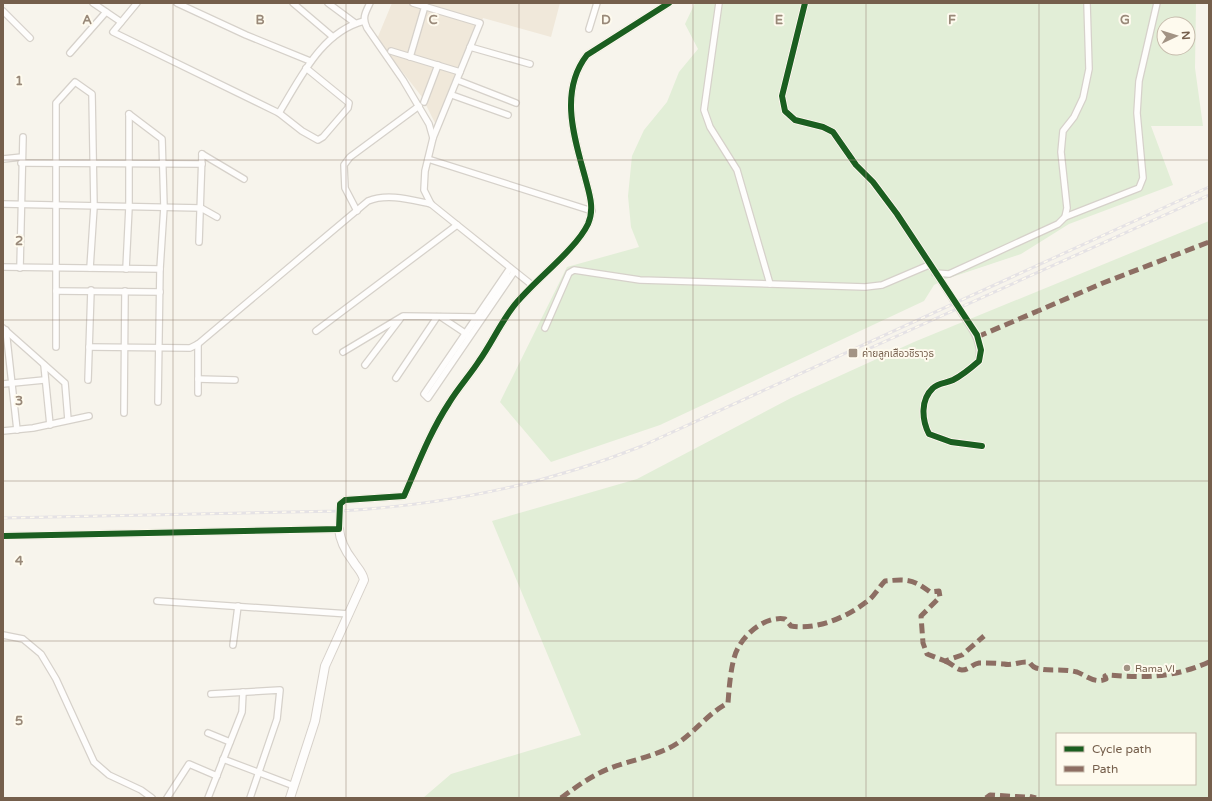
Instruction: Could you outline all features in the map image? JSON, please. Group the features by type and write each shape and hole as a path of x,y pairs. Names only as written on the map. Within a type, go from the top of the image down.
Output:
{"street":[{"path":"93,3 121,22"},
{"path":"137,3 113,32 279,113 302,131 318,140 323,137 349,106 347,100 306,68"},
{"path":"177,3 246,35 310,61"},
{"path":"293,3 333,37"},
{"path":"328,3 355,23"},
{"path":"370,3 364,14 364,21 367,28 419,106 429,124 433,138"},
{"path":"413,3 480,23 452,95 433,138 428,159 424,190 431,204 532,285"},
{"path":"589,29 597,3"},
{"path":"290,798 315,721 325,666 364,580 362,571 353,562 340,538 340,504 345,500 404,496 432,433 449,402 480,360 513,307 532,285 570,247 587,225 592,211 591,197 571,116 570,94 574,77 579,65 587,55 668,3"},
{"path":"720,3 704,110 710,127 737,170 770,284"},
{"path":"805,3 782,96 785,111 795,120 823,127 834,132 856,165 873,182 897,214 929,265 977,335 981,350 979,362 954,380 934,386 927,395 923,422 928,434 951,442 982,446"},
{"path":"1065,217 1067,208 1061,152 1064,131 1074,117 1083,98 1089,69 1087,3"},
{"path":"935,273 949,274 1058,224 1065,217 1139,188 1143,178 1136,113 1139,81 1157,3"},
{"path":"410,57 425,6"},
{"path":"3,11 30,38"},
{"path":"70,53 106,12"},
{"path":"279,113 310,61 333,37 355,23 364,21"},
{"path":"470,48 530,64"},
{"path":"391,51 460,72"},
{"path":"424,102 438,66"},
{"path":"457,80 516,103"},
{"path":"56,347 56,103 75,82 92,94 94,207 90,268"},
{"path":"452,95 508,115"},
{"path":"357,211 345,188 344,165 350,157 419,106"},
{"path":"126,269 129,114 162,139 164,207 160,269 158,402"},
{"path":"20,268 23,137"},
{"path":"199,242 202,154 244,179"},
{"path":"3,159 57,163 202,164"},
{"path":"428,159 592,211"},
{"path":"89,347 190,348 198,344 368,201 377,197 388,197 431,204"},
{"path":"3,204 201,208 217,217"},
{"path":"316,331 457,225"},
{"path":"545,328 569,273 574,270 640,280 875,287 929,265"},
{"path":"3,267 160,269"},
{"path":"445,369 424,394 428,398 445,369 512,270"},
{"path":"88,380 91,290"},
{"path":"56,291 125,290 160,292"},
{"path":"124,413 125,290"},
{"path":"344,352 403,316 479,318"},
{"path":"365,365 403,316"},
{"path":"439,317 468,335"},
{"path":"396,378 439,317"},
{"path":"4,329 65,383 68,420"},
{"path":"4,329 17,430"},
{"path":"198,344 198,393"},
{"path":"44,365 44,380 50,425"},
{"path":"198,379 235,380"},
{"path":"3,384 44,380"},
{"path":"3,431 50,425 89,416"},
{"path":"3,536 339,529"},
{"path":"157,601 348,614"},
{"path":"233,645 238,606"},
{"path":"3,635 23,639 42,654 56,679 94,762 109,775 141,790 152,798"},
{"path":"212,694 280,690 277,719 250,798"},
{"path":"208,798 242,712 243,692"},
{"path":"208,733 230,742"},
{"path":"224,759 294,786"},
{"path":"167,798 189,764 217,776"}],"shaded area":[{"path":"392,3 560,3 551,37 483,18 439,126 436,125 422,97 377,39"}],"green space":[{"name":"ค่ายลูกเสือวชิราวุธ","path":"695,3 1196,3 1196,16 1156,16 1156,56 1195,56 1195,68 1203,126 1151,126 1173,185 1069,224 1021,254 946,279 934,285 924,301 660,425 551,462 500,402 567,267 639,247 631,227 628,196 632,156 644,130 667,102 679,72 698,49 685,24"},
{"path":"1209,221 1209,798 423,798 451,774 581,735 492,521 637,479 791,398 914,342"}],"railway":[{"path":"3,518 340,511 379,508 417,504 494,491 569,472 642,446 1209,187"},
{"path":"866,350 1209,195"}],"marked path":[{"path":"977,337 1103,283 1209,242"},
{"path":"561,798 602,772 669,748 685,738 713,713 728,703 731,675 738,648 752,631 765,622 785,619 791,626 801,627 832,621 851,612 871,598 885,581 904,580 914,582 930,592 939,591 940,597 921,616 923,643 927,654 945,661 962,655 984,636"},
{"path":"945,661 962,670 979,663 1010,664 1029,662 1036,668 1077,672 1098,681 1106,679 1105,676 1107,675 1159,676 1171,674 1209,662"},
{"path":"986,798 990,795 1028,796 1036,798"}],"cycle path":[{"path":"3,536 339,529 340,504 345,500 404,496 442,414 472,371 508,314 521,297 574,245 588,224 591,212 591,200 573,130 571,114 573,84 578,69 587,55 669,3"},
{"path":"805,3 782,96 785,111 795,120 823,127 833,132 856,165 873,182 897,214 977,335 981,350 979,361 957,378 937,385 933,388 924,404 924,416 929,434 951,442 982,446"}],"place":[{"name":"ค่ายลูกเสือวชิราวุธ","path":"853,353"},
{"name":"Rama VI","path":"1127,668"}]}
